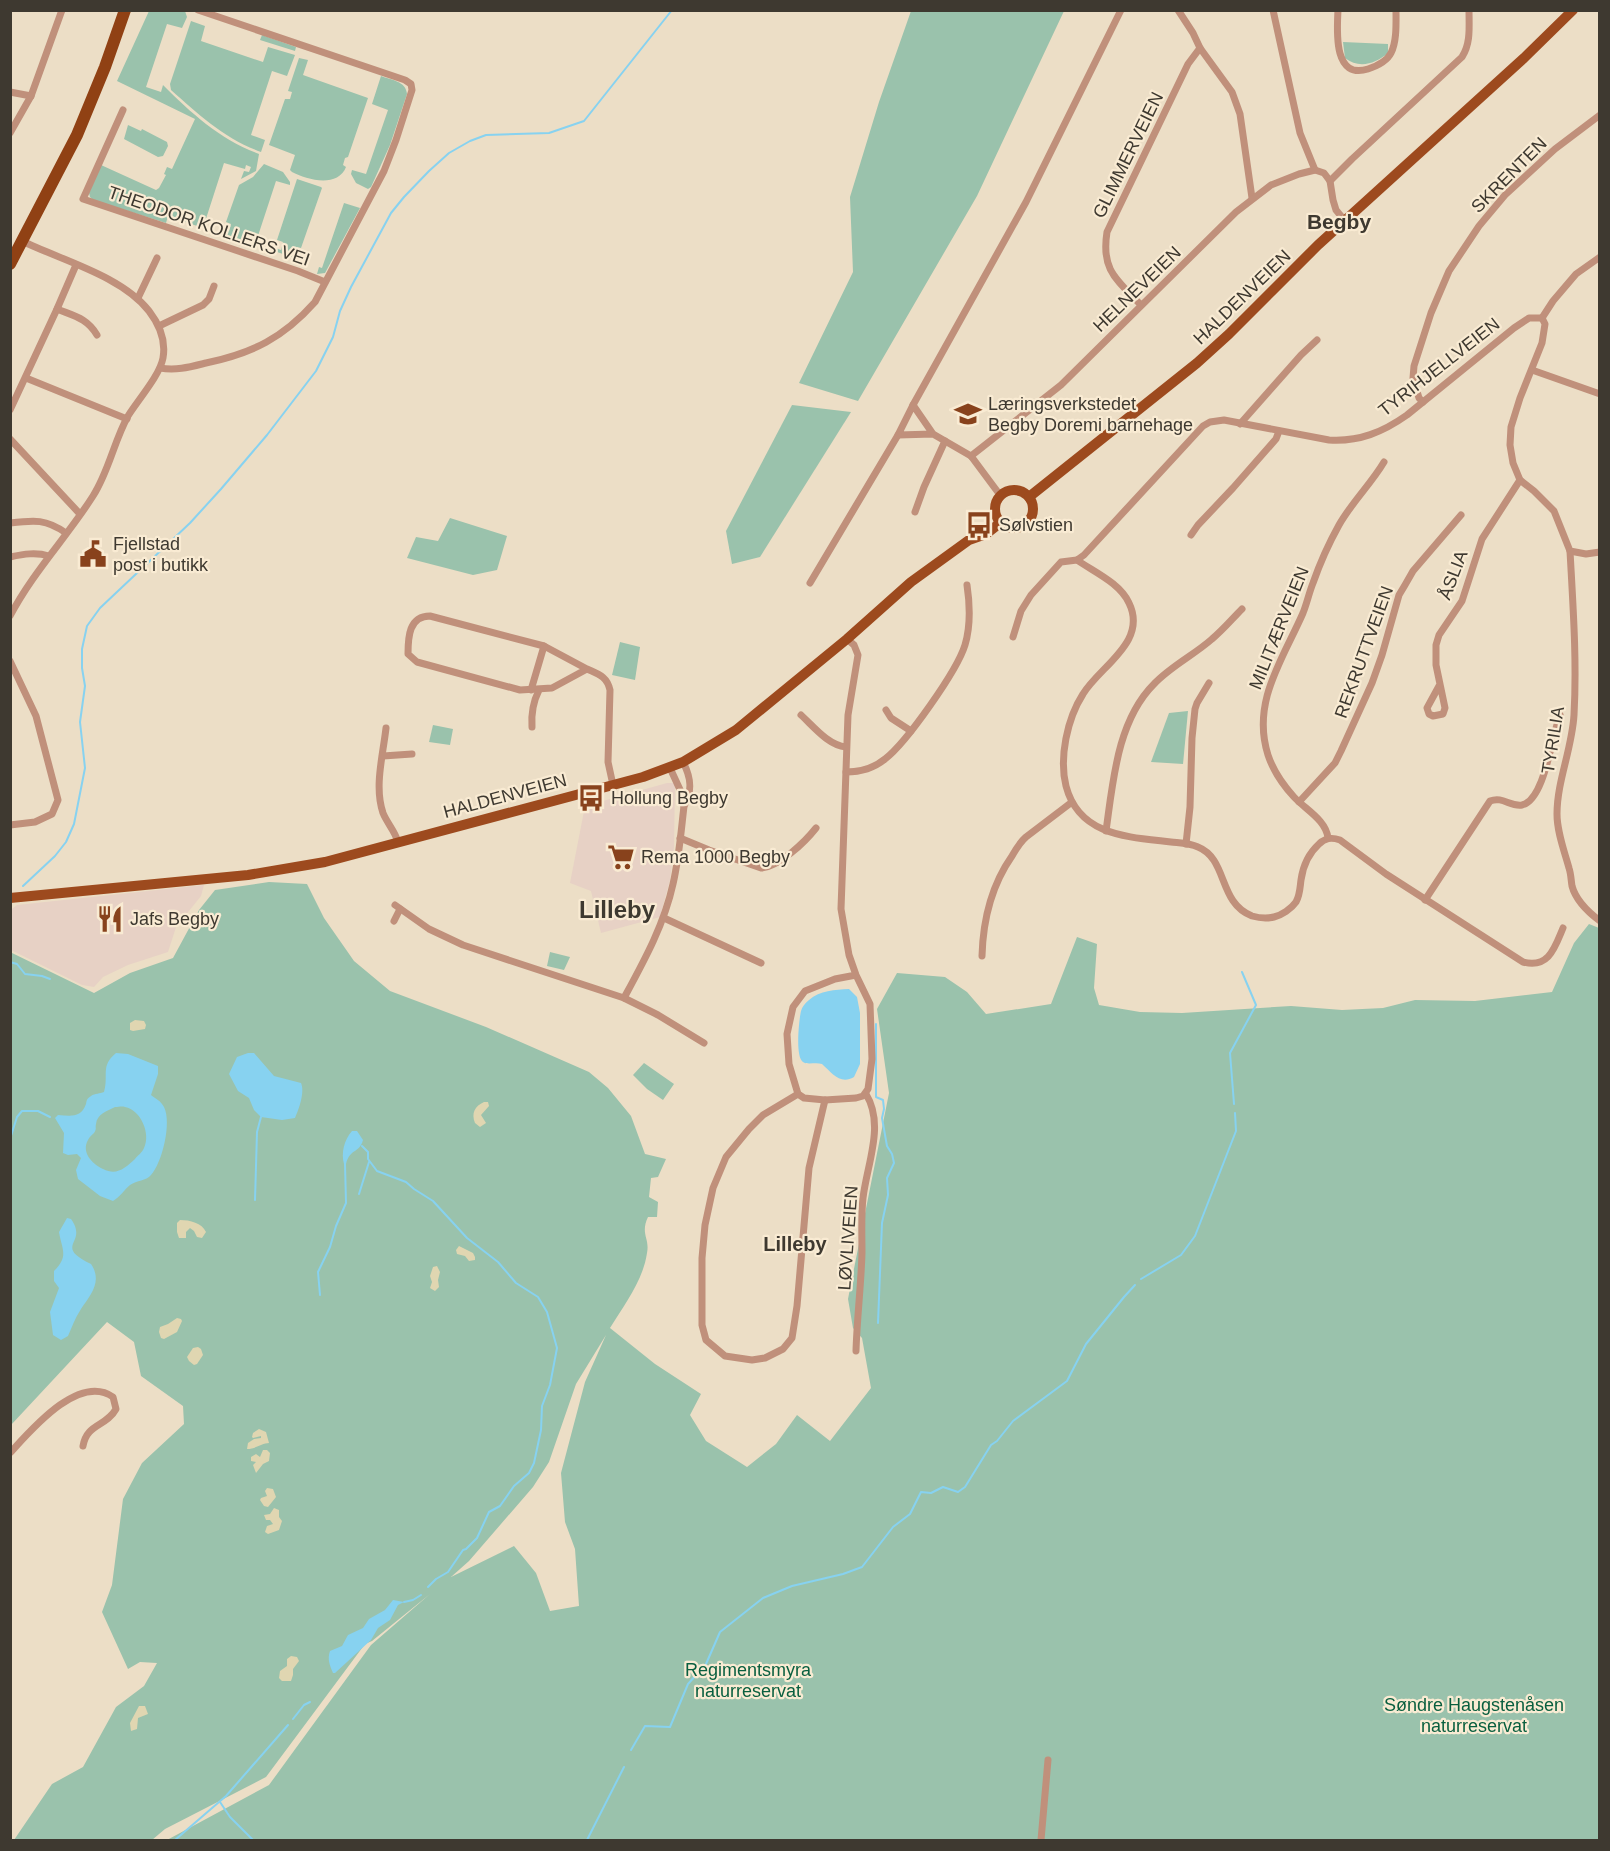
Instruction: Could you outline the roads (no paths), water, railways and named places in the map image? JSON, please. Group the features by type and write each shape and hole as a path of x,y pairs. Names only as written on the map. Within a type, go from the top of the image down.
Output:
{"highway":[{"path":"105,67 124,10"},
{"path":"10,264 77,135 132,10"}],"main road":[{"name":"HALDENVEIEN","path":"1029,497 1197,363 1300,263 1573,10"},
{"path":"1011,490 1024,492 1029,497 1033,509 1028,522 1015,529 1007,528 1000,523 994,509 995,502 1000,495 1011,490"},
{"name":"HALDENVEIEN","path":"10,898 248,875 325,862 644,777 670,768 736,730 847,639 910,582 962,544 986,534 1000,523"}],"street":[{"path":"10,133 31,96 63,10"},
{"name":"THEODOR KOLLERS VEI","path":"160,368 176,370 231,358 264,344 288,329 304,315 315,302 384,171 412,90 411,84 405,80 198,10"},
{"path":"810,583 898,435 1026,202 1121,10"},
{"path":"1178,10 1200,48 1232,92 1240,114 1252,198"},
{"path":"1273,10 1300,133 1315,170 1324,173 1330,181 1336,210 1345,221"},
{"path":"1338,10 1341,60 1348,67 1362,70 1381,63 1391,53 1396,10"},
{"path":"1330,181 1462,57 1469,40 1469,10"},
{"name":"GLIMMERVEIEN","path":"1141,305 1120,283 1108,266 1105,253 1107,232 1188,64 1200,48"},
{"path":"10,92 31,96"},
{"name":"THEODOR KOLLERS VEI","path":"123,110 83,198 325,282"},
{"name":"SKRENTEN","path":"1423,402 1419,398 1413,378 1414,366 1431,313 1449,271 1479,226 1505,195 1555,149 1599,115"},
{"name":"HELNEVEIEN","path":"971,456 1061,385 1252,198 1270,184 1315,170"},
{"path":"10,616 20,598 100,484 127,419 160,368 164,355 159,326 152,313 138,298 120,285 22,241"},
{"path":"1520,480 1513,463 1510,445 1511,428 1520,398 1542,343 1545,324 1542,318 1576,274 1599,256"},
{"path":"138,298 158,258"},
{"path":"10,411 76,265"},
{"path":"159,326 203,305 214,286"},
{"path":"57,309 81,318 91,325 97,335"},
{"name":"TYRIHJELLVEIEN","path":"1013,637 1021,611 1031,595 1061,562 1077,560 1084,555 1203,426 1217,420 1329,440 1347,441 1368,437 1393,425 1514,328 1529,318 1542,318"},
{"path":"1240,424 1317,340"},
{"path":"1532,370 1599,394"},
{"path":"26,378 127,419"},
{"path":"913,405 933,434 971,456 1000,495"},
{"path":"1191,536 1198,525 1276,439 1279,431"},
{"path":"898,435 933,434"},
{"path":"10,439 80,514"},
{"path":"915,512 945,441"},
{"name":"MILITÆRVEIEN","path":"1328,838 1325,825 1299,802 1277,773 1268,755 1263,722 1264,703 1276,669 1304,611 1312,584 1340,524 1384,462"},
{"name":"TYRILIA","path":"1520,480 1534,490 1554,511 1570,551 1576,641 1574,717 1570,748 1558,796 1558,830 1572,875 1572,885 1583,906 1599,921"},
{"name":"ÅSLIA","path":"1439,686 1436,645 1439,635 1462,601 1482,539 1520,480"},
{"name":"REKRUTTVEIEN","path":"1299,802 1335,763 1341,751 1372,682 1399,595 1413,571 1461,514"},
{"path":"10,523 39,520 56,526 66,533"},
{"path":"1570,551 1586,554 1599,552"},
{"path":"10,557 40,553 49,556"},
{"path":"1077,560 1118,589 1129,603 1133,622 1130,638 1125,646 1088,687 1071,721 1063,768 1072,802 1085,819 1106,831 1186,844 1203,850 1214,861 1232,902 1239,909 1254,917 1265,918 1280,915 1294,904 1300,890 1306,861 1317,846 1328,838 1340,840 1425,900 1527,963 1537,963 1549,957 1563,928"},
{"path":"846,772 863,770 883,761 897,749 951,672 964,646 969,624 967,585"},
{"path":"1106,831 1121,744 1144,694 1162,675 1212,639 1242,609"},
{"path":"586,669 552,688 520,690 417,662 408,654 409,632 417,619 430,616 543,646 604,676 610,690 608,762 613,785"},
{"path":"847,639 854,645 858,655 858,664 849,699 841,909 855,975 870,1004 872,1059 866,1094 856,1098 825,1100 804,1098 798,1094 789,1064 787,1034 793,1007 805,991 835,979 855,975"},
{"path":"532,727 531,716 543,646"},
{"path":"10,661 36,716 58,800 52,814 35,822 10,825"},
{"path":"1186,844 1195,709 1209,683"},
{"path":"886,710 891,718 911,731"},
{"path":"801,715 837,746 846,747"},
{"path":"1425,900 1489,801 1503,800 1518,805 1526,803 1532,797 1547,768 1560,715"},
{"path":"386,728 379,788 383,813 395,832 398,842"},
{"path":"383,756 412,754"},
{"path":"683,762 689,774 690,784 689,797 684,806"},
{"path":"624,998 648,955 664,918 673,884 684,806 682,794 670,768"},
{"path":"982,956 983,933 993,888 1003,869 1020,842 1072,802"},
{"path":"680,837 761,868 770,868 816,828"},
{"path":"394,921 398,907 429,929 463,945 624,998 658,1015 704,1043"},
{"path":"664,918 761,963"},
{"path":"798,1094 763,1115 749,1129 726,1156 713,1188 705,1225 702,1258 702,1325 706,1340 724,1356 752,1360 765,1358 783,1349 792,1338 809,1168 825,1100"},
{"name":"LØVLIVEIEN","path":"856,1351 863,1198 874,1141 873,1109 866,1094"},
{"path":"10,1453 46,1415 68,1401 90,1390 108,1393 113,1397 116,1409 112,1416 90,1430 83,1446"},
{"path":"1041,1840 1048,1760"}],"water":[{"path":"849,989 857,997 860,1013 860,1064 854,1077 844,1080 822,1064 803,1062 798,1046 801,1011 808,1001 823,992"},
{"path":"116,1053 128,1054 158,1066 158,1074 151,1095 164,1107 167,1123 165,1142 155,1169 149,1177 130,1185 113,1201 100,1196 78,1179 76,1170 81,1158 77,1154 63,1153 64,1133 55,1118 58,1115 78,1114 84,1109 89,1098 94,1094 104,1092 106,1067","holes":["115,1107 125,1107 136,1113 143,1123 146,1142 135,1159 124,1168 112,1172 95,1164 87,1153 86,1144 94,1133 100,1115"]},
{"path":"254,1053 274,1076 301,1083 302,1096 295,1118 282,1120 261,1117 254,1110 249,1098 238,1091 229,1074 237,1057"},
{"path":"352,1131 357,1131 363,1140 344,1164 344,1147"},
{"path":"67,1218 71,1219 75,1227 76,1234 72,1248 80,1258 91,1264 96,1277 94,1288 68,1336 61,1340 53,1335 50,1312 59,1288 54,1281 54,1271 63,1257 59,1232"},
{"path":"393,1600 404,1602 398,1605 390,1620 378,1628 371,1640 333,1673 329,1660 330,1651 342,1646 348,1635 363,1628 369,1619 385,1610"}],"waterway":[{"path":"23,886 55,856 66,842 74,824 85,768 80,722 85,686 82,649 87,626 100,608 190,523 221,489 267,435 316,371 333,337 340,311 351,287 391,213 429,171 449,153 470,141 486,135 549,133 584,121 672,10"},
{"path":"10,962 17,964 25,974 50,979"},
{"path":"1234,1104 1230,1053 1256,1005 1242,972"},
{"path":"876,1024 876,1097 883,1100 882,1118 887,1146 894,1163 887,1178 888,1195 882,1223 878,1323"},
{"path":"10,1139 17,1117 22,1111 38,1111 50,1117"},
{"path":"1141,1279 1181,1255 1195,1236 1236,1131 1235,1113"},
{"path":"255,1200 257,1132 261,1117"},
{"path":"362,1146 368,1152 368,1159 377,1171 406,1182 433,1201 467,1238 498,1262 516,1283 538,1297 547,1312 557,1348 550,1385 542,1406 541,1430 534,1463 529,1473 514,1486 500,1506 489,1512 477,1538 463,1550 448,1572 428,1587"},
{"path":"359,1194 369,1162"},
{"path":"320,1295 318,1272 346,1203 345,1164"},
{"path":"631,1750 645,1726 670,1727 688,1684 706,1664 720,1632 763,1598 792,1586 862,1567 893,1527 910,1514 921,1492 931,1493 943,1487 958,1492 965,1487 991,1445 1013,1421 1067,1381 1086,1344 1135,1285"},
{"path":"404,1602 421,1595"},
{"path":"293,1719 304,1705 310,1702"},
{"path":"175,1840 226,1796 288,1725"},
{"path":"587,1840 624,1767"},
{"path":"220,1802 230,1817 253,1840"}],"place":[{"name":"Læringsverkstedet Begby Doremi barnehage","path":"968,414"},
{"name":"Sølvstien","path":"979,525"},
{"name":"Fjellstad post i butikk","path":"93,554"},
{"name":"Hollung Begby","path":"591,798"},
{"name":"Rema 1000 Begby","path":"621,857"},
{"name":"Jafs Begby","path":"110,919"}],"district":[{"name":"Begby","path":"1339,222"},
{"name":"Lilleby","path":"617,910"},
{"name":"Lilleby","path":"795,1244"}],"park label":[{"name":"Regimentsmyra naturreservat","path":"748,1680"},
{"name":"Søndre Haugstenåsen naturreservat","path":"1474,1715"}]}
